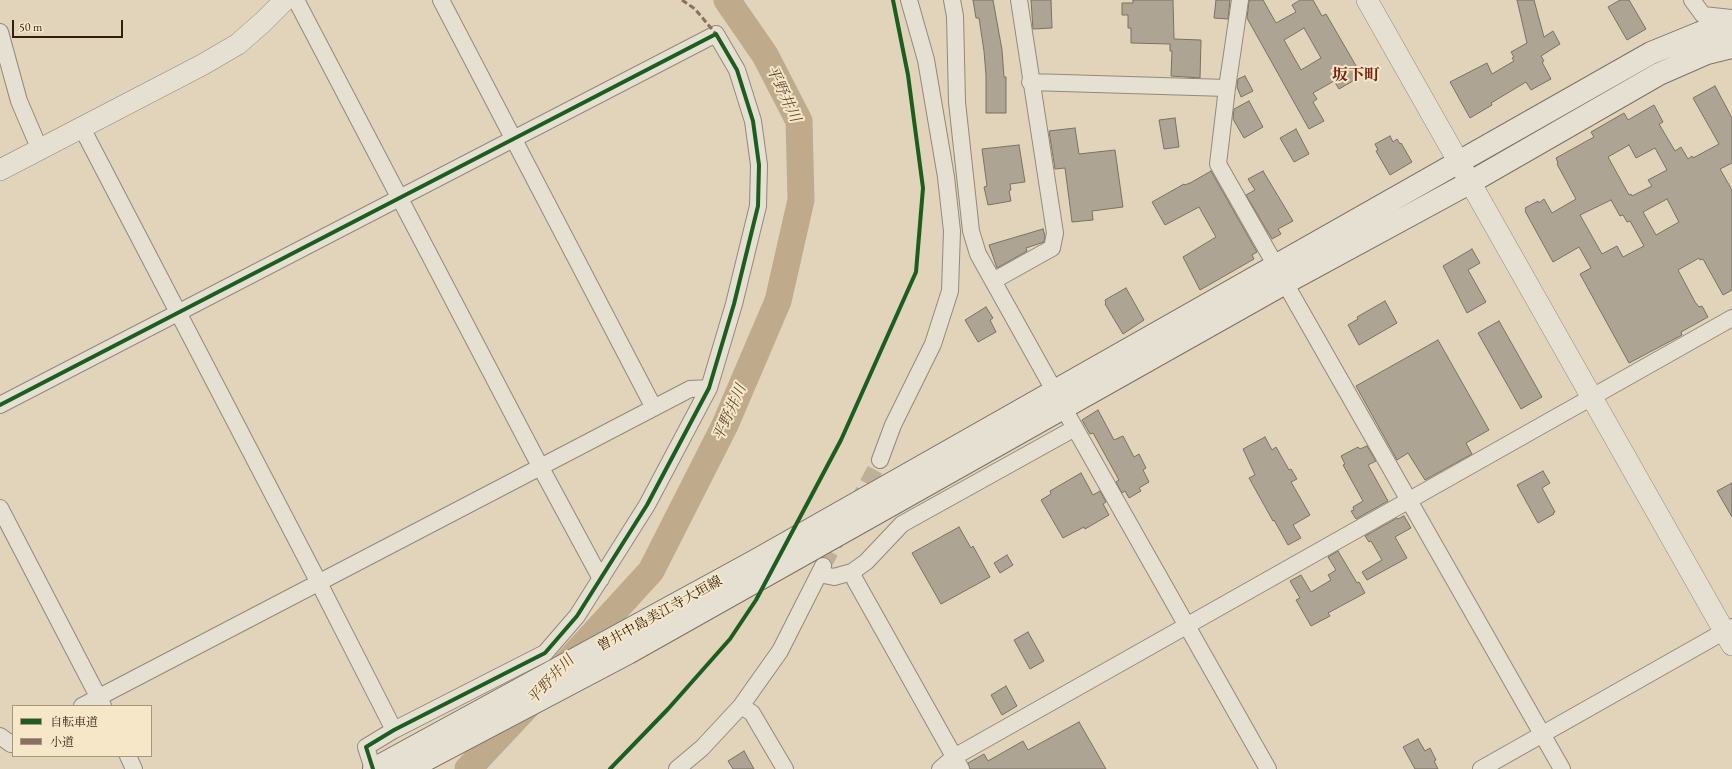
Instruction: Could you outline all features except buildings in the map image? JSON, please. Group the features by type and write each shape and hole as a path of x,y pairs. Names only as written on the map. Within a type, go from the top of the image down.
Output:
{"main road":[{"path":"757,570 1280,275 1460,162 1651,53 1700,34 1732,25"},
{"path":"1280,275 1471,182 1658,74 1707,53 1732,47"},
{"name":"曽井中島美江寺大垣線","path":"374,769 757,570"},
{"name":"曽井中島美江寺大垣線","path":"408,769 628,652 757,570"}],"street":[{"path":"0,170 202,65 238,44 263,22 284,0"},
{"path":"296,0 541,468 601,579"},
{"path":"441,0 654,408"},
{"path":"880,460 893,425 933,344 950,291 952,231 946,177 926,60 909,0"},
{"path":"952,0 955,16 956,102 972,231 978,254 1268,769"},
{"path":"993,281 1052,248 1055,233 1018,0"},
{"path":"1240,0 1218,164 1562,769"},
{"path":"1367,0 1460,162 1511,256 1730,634 1481,769"},
{"path":"1692,0 1703,15 1732,18"},
{"path":"0,32 19,101 40,150"},
{"path":"0,406 716,34 737,70 754,121 760,165 758,206 734,304 709,388 647,506 577,616 545,653 394,730 366,747 374,769"},
{"path":"1030,82 1227,88"},
{"path":"82,128 319,582 394,730"},
{"path":"940,769 958,763 1186,625 1732,318"},
{"path":"87,705 101,702 319,582 654,408 690,390 709,388"},
{"path":"677,769 702,748 741,706 780,651 821,570 834,577 852,572 866,562 902,524 1075,428"},
{"path":"0,508 101,702"},
{"path":"852,572 855,580 958,763"},
{"path":"741,706 752,713 785,769"},
{"path":"0,736 11,744 12,743"},
{"path":"128,757 134,769"}],"waterway":[{"name":"平野井川","path":"564,666 651,571 725,425 778,301 801,200 799,121 765,55 727,0"},
{"name":"平野井川","path":"468,769 528,705"}],"tunnel":[{"path":"856,505 880,460"},
{"path":"823,566 841,532"}],"marked path":[{"path":"682,0 695,9 716,34"}],"cycle path":[{"path":"610,769 668,709 730,639 756,600 841,440 916,272 923,188 908,75 893,0"},
{"path":"0,405 716,34 737,70 753,121 759,165 758,206 734,304 709,388 647,505 577,616 545,653 394,730 366,747 373,769"}],"district":[{"name":"坂下町","path":"1356,76"}]}
